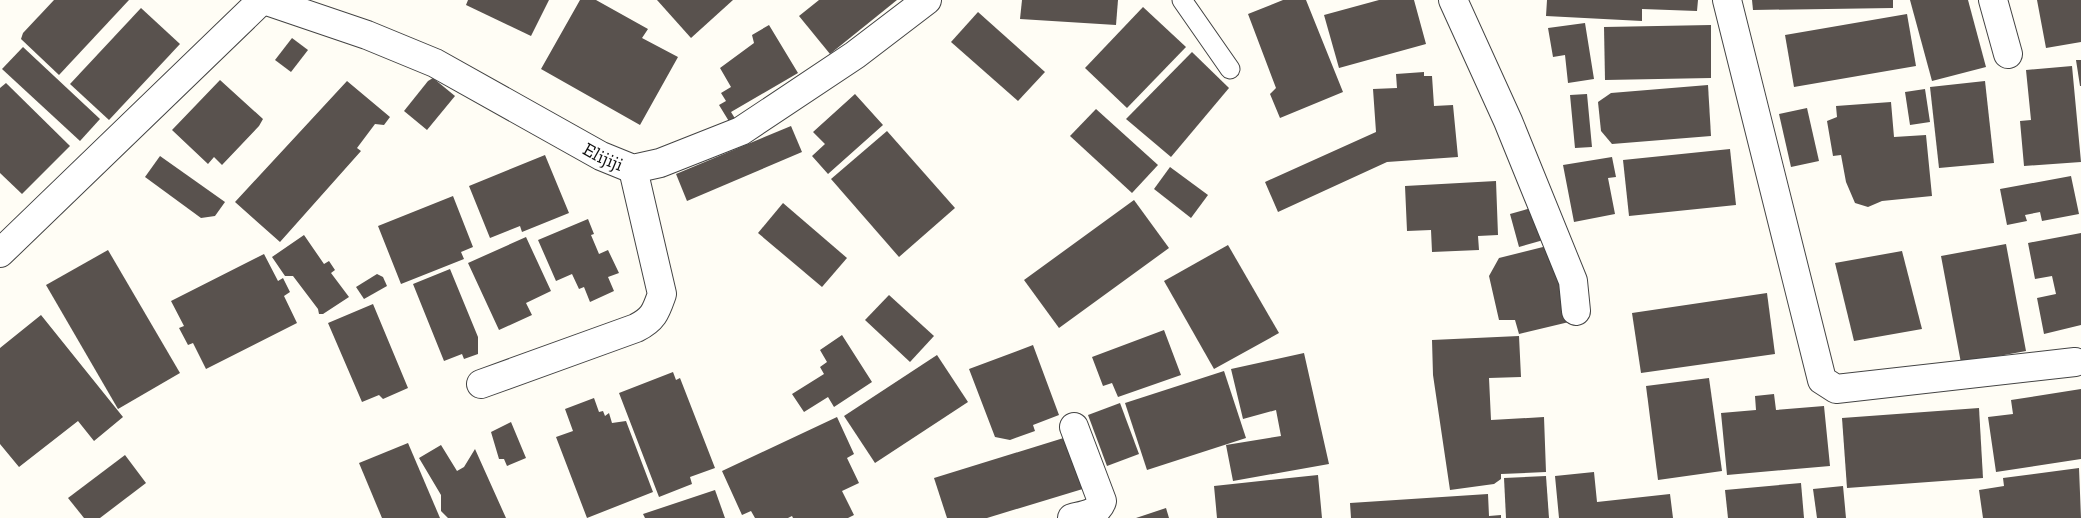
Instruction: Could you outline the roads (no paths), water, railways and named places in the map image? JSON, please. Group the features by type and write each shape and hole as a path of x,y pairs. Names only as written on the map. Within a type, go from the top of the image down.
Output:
{"street":[{"name":"Elijiji","path":"263,0 368,34 435,64 601,156 633,168 660,163 741,131 855,55 927,0"},
{"path":"0,253 263,0"},
{"path":"1453,0 1508,121 1573,281 1576,311"},
{"path":"1727,0 1822,380 1836,389 2075,362"},
{"path":"1993,0 2008,54"},
{"path":"482,384 636,328 648,322 655,312 662,294 661,286 633,168"},
{"path":"1072,518 1094,512 1100,507 1102,501 1074,428"}],"lane":[{"path":"1182,0 1230,69"}]}
